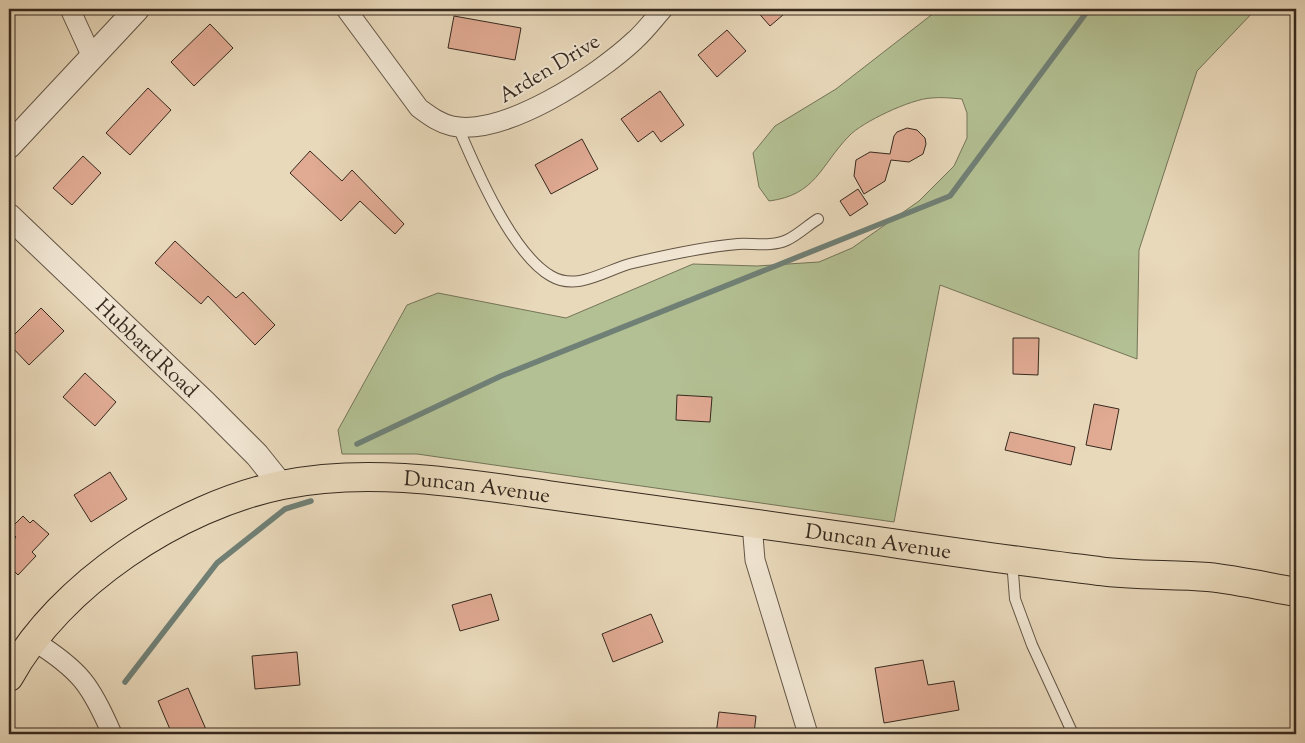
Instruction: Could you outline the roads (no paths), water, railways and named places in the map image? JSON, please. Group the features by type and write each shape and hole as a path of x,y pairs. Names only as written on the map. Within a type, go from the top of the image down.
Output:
{"main road":[{"name":"Duncan Avenue","path":"9,677 34,641 73,597 111,564 140,544 203,512 243,496 281,485 345,478 406,480 486,487 1103,572 1212,578 1296,592"}],"street":[{"path":"70,9 92,57"},
{"path":"9,146 137,9"},
{"name":"Arden Drive","path":"346,9 420,108 443,124 458,127 486,126 503,121 548,100 587,76 628,46 663,9"},
{"name":"Hubbard Road","path":"9,216 205,403 257,455 281,485"},
{"path":"761,525 753,536 755,560 808,734"},
{"path":"34,641 73,668 84,681 96,696 112,734"}],"lane":[{"path":"458,127 485,187 512,234 540,269 563,282 588,280 631,263 738,244 764,244 786,240 818,219"},
{"path":"1012,559 1015,599 1032,646 1073,734"}],"waterway":[{"path":"357,444 501,376 950,196 1089,9"},
{"path":"125,682 217,563 285,509 311,501"}]}
